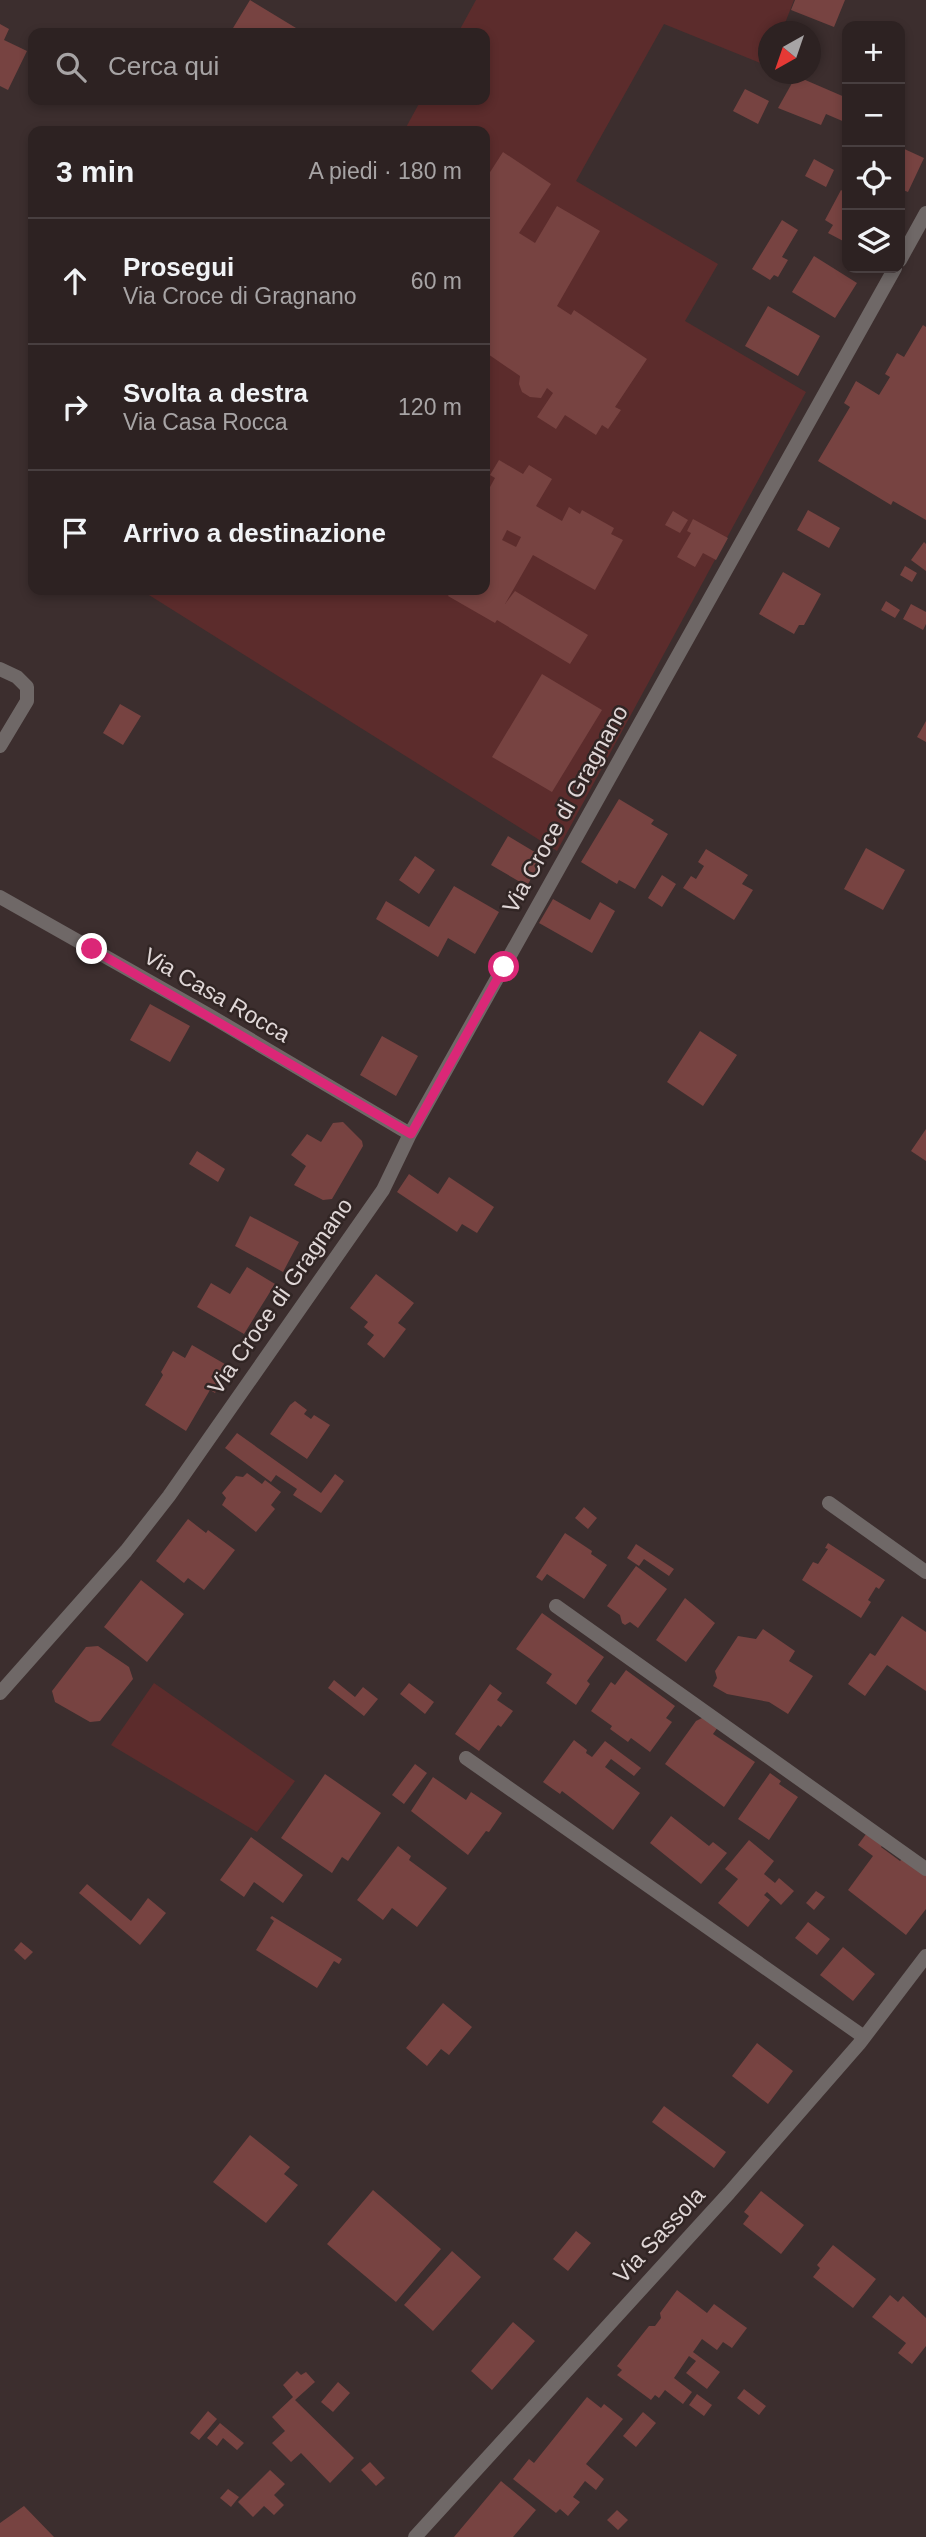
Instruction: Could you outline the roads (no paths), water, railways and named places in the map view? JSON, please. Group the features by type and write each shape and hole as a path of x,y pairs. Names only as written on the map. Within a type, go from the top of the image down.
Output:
{"street":[{"path":"905,251 926,213"},
{"name":"Via Croce di Gragnano","path":"0,1693 126,1551 169,1496 383,1190 411,1134 892,273"},
{"path":"0,669 17,677 27,687 27,701 0,746"},
{"name":"Via Casa Rocca","path":"0,897 411,1134"},
{"path":"830,1503 926,1572"},
{"path":"556,1606 926,1869"},
{"path":"466,1758 864,2037"},
{"name":"Via Sassola","path":"415,2537 729,2193 864,2037 926,1956"}]}
